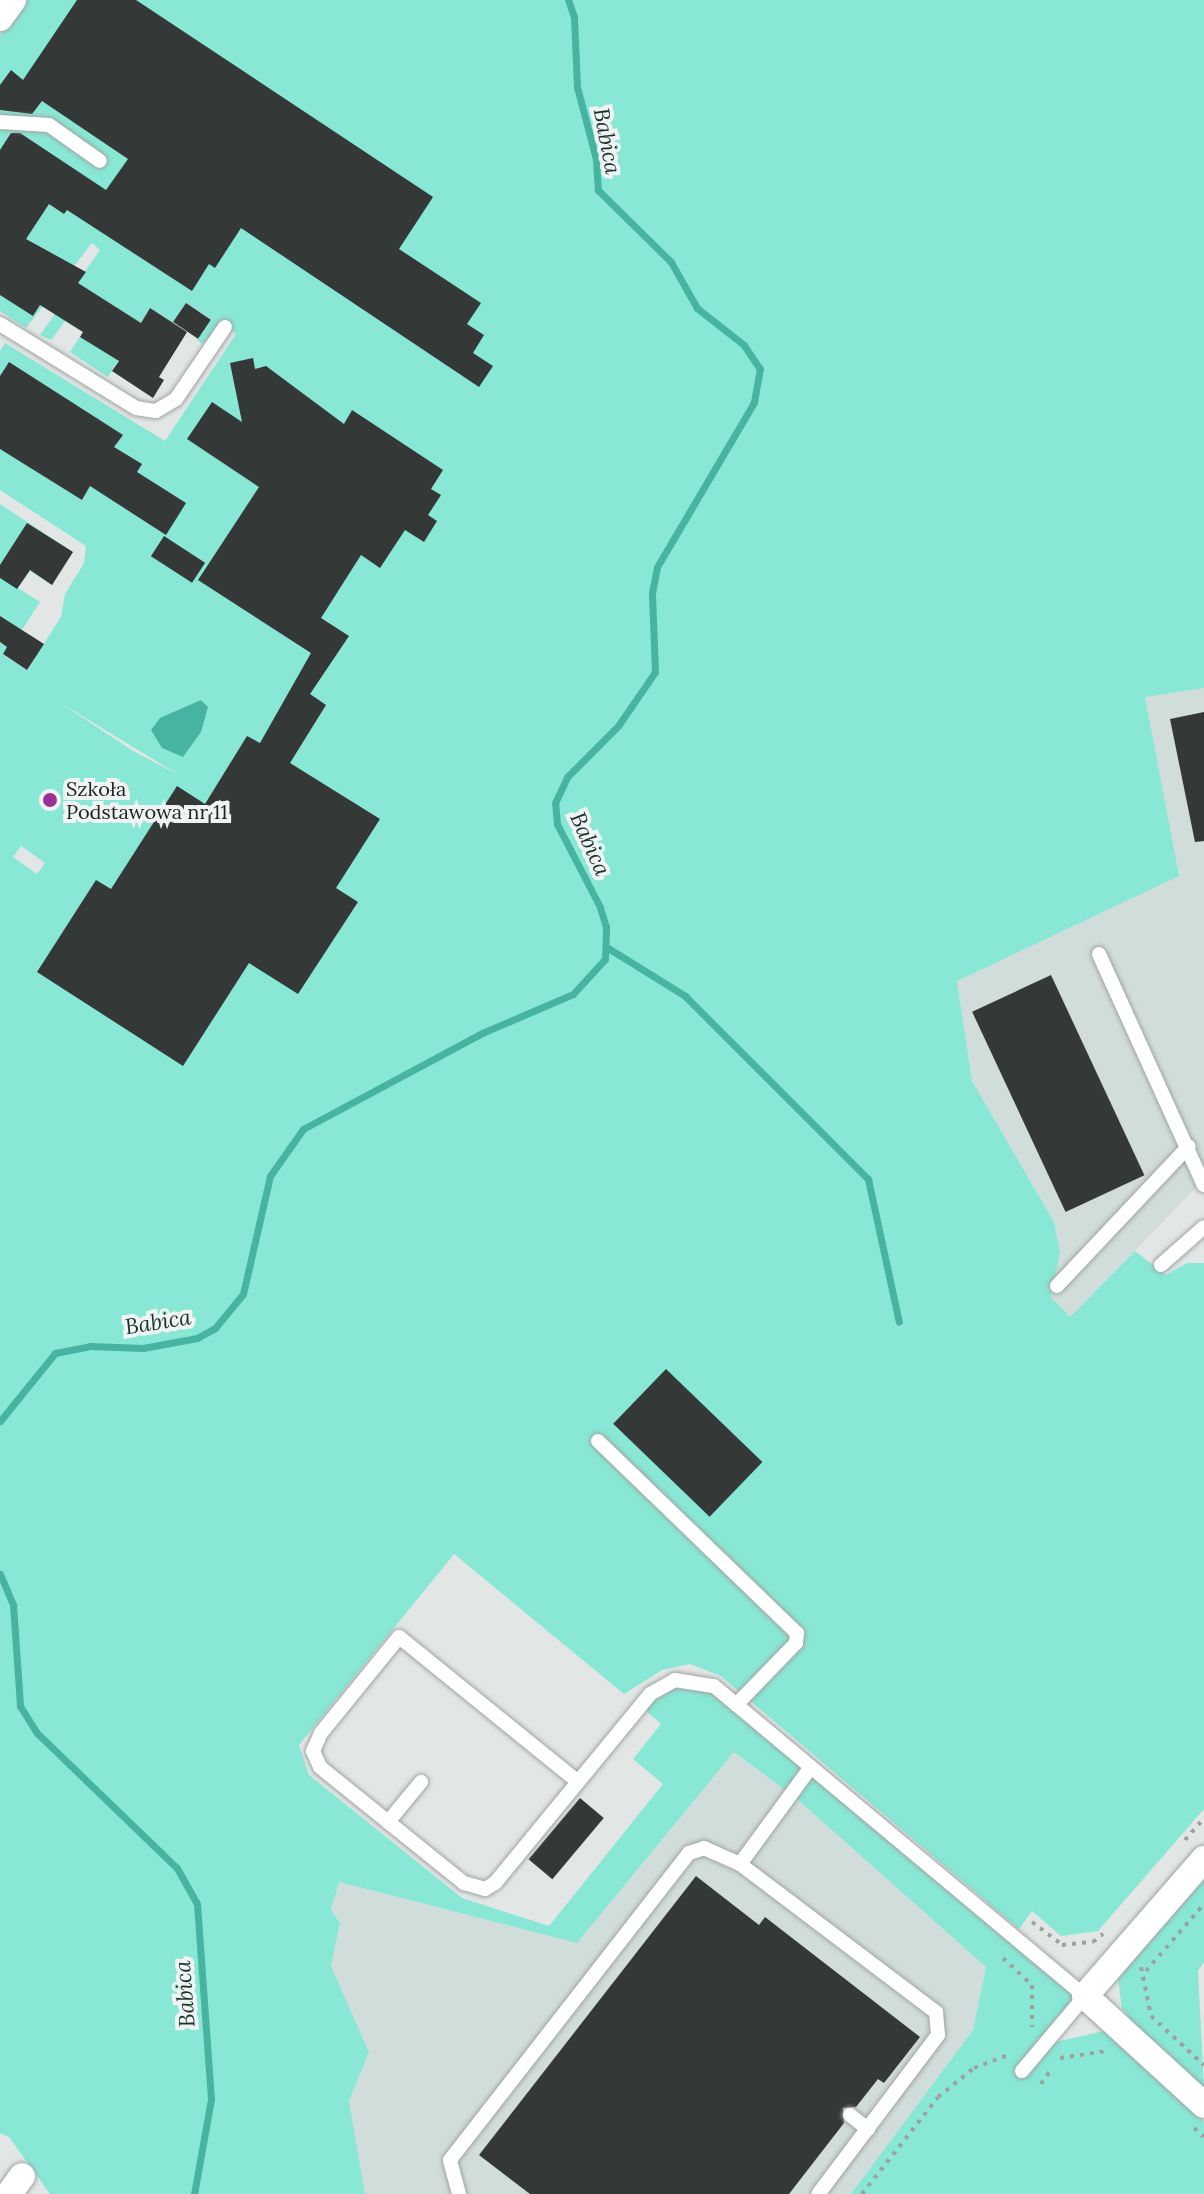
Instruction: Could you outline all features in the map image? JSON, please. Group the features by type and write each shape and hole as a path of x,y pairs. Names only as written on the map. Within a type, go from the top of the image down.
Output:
{"street":[{"path":"0,18 13,0"},
{"path":"1198,2115 1085,1996 1204,1859"}],"lane":[{"path":"0,122 49,125 100,161"},
{"path":"2,329 136,408 156,411 176,399 225,327"},
{"path":"1099,954 1189,1146 1204,1185"},
{"path":"1057,1286 1189,1146"},
{"path":"1161,1265 1203,1232"},
{"path":"598,1441 797,1633 796,1643 736,1705"},
{"path":"577,1781 399,1637 321,1733 313,1751 320,1767 464,1883 485,1889 495,1883 577,1781 661,1686 700,1680 736,1705 1085,1996 1022,2071"},
{"path":"740,1864 811,1767"},
{"path":"388,1822 421,1782"},
{"path":"459,2194 450,2160 689,1853 704,1848 740,1864 936,2012 938,2035 818,2194"},
{"path":"850,2115 868,2129"}],"path":[{"path":"1184,1841 1204,1818"},
{"path":"1204,1904 1146,1971 1151,2016 1204,2065"},
{"path":"1032,1922 1062,1945 1093,1942 1113,1923"},
{"path":"1003,1958 1032,1985 1030,2031"},
{"path":"862,2194 938,2097 974,2068 1007,2056 1015,2048"},
{"path":"1041,2084 1059,2058 1107,2051 1115,2056"},
{"path":"1198,2115 1204,2137"}],"shaded area":[{"path":"26,0 1204,0 1204,688 1145,697 1179,876 957,981 972,1081 1054,1222 1060,1252 1051,1297 1070,1317 1135,1251 1166,1275 1187,1263 1204,1263 1204,1809 1098,1931 1061,1936 1032,1911 1019,1929 721,1676 690,1664 662,1670 624,1694 454,1554 299,1745 309,1775 462,1898 549,1926 663,1784 633,1759 661,1724 640,1706 650,1694 700,1680 1084,1996 1046,2044 1104,2031 1204,2122 1204,2194 851,2194 973,2030 986,1967 796,1798 734,1752 577,1943 339,1882 331,1910 340,1923 331,1966 369,2052 349,2101 365,2194 50,2194 9,2137 0,2133 0,642 7,647 3,655 27,670 61,617 65,594 84,563 86,546 0,490 0,351 5,343 165,441 236,334 222,325 202,344 197,340 211,319 186,303 173,323 150,308 108,377 70,352 83,332 65,321 51,340 40,335 100,250 92,243 26,328 0,311 0,35","holes":["59,702 179,775 133,751","21,846 45,863 37,874 13,857"]},
{"path":"0,504 73,552 52,585 30,571 18,588 40,602 22,630 0,622"},
{"path":"1204,688 1204,1179 1070,1318 1050,1297 1060,1252 1054,1222 972,1081 957,980 1178,876 1145,696"},
{"path":"201,700 208,707 201,732 183,757 162,748 151,730 160,718"},
{"path":"734,1752 796,1798 986,1967 973,2030 851,2194 365,2194 349,2101 369,2052 331,1966 340,1923 331,1910 339,1882 577,1943"},
{"path":"1204,1876 1204,1962 1198,1971 1204,2088 1132,2022 1122,2009 1118,1979"}],"building":[{"path":"77,0 136,0 433,197 399,249 481,303 467,324 484,335 473,353 493,366 479,387 241,228 215,268 209,264 192,291 67,210 64,214 49,204 26,239 86,272 78,283 141,323 150,308 187,332 159,377 164,380 153,398 112,371 119,361 80,337 83,332 40,305 33,316 0,295 0,150 11,133 20,133 106,190 128,159 42,101 32,114 0,110 0,85 11,70 23,80"},
{"path":"186,303 211,320 198,339 173,322"},
{"path":"253,358 255,369 266,366 344,424 352,410 443,470 431,489 441,495 428,515 437,521 424,542 405,530 380,568 361,555 321,618 349,636 310,694 326,705 290,763 380,819 336,888 358,902 298,994 249,963 183,1066 37,972 96,880 111,889 177,786 205,804 247,736 260,743 311,653 198,580 259,487 187,439 212,402 242,422 230,363"},
{"path":"9,362 123,435 114,447 142,464 137,472 186,503 166,535 90,486 82,500 0,449 0,376"},
{"path":"27,523 73,552 52,585 30,570 17,589 0,578 0,565"},
{"path":"164,536 205,563 192,583 151,556"},
{"path":"0,616 44,644 27,670 3,654 7,647 0,642"},
{"path":"1204,712 1204,841 1195,842 1170,719"},
{"path":"1051,975 1144,1175 1066,1212 972,1012"},
{"path":"666,1369 762,1462 710,1517 613,1424"},
{"path":"580,1798 604,1818 552,1879 529,1859"},
{"path":"696,1876 759,1925 765,1917 920,2037 884,2083 878,2079 856,2107 843,2108 844,2123 789,2194 530,2194 479,2155"}],"waterway":[{"name":"Babica","path":"0,1421 55,1353 90,1346 143,1348 197,1338 215,1328 243,1294 270,1176 303,1129 482,1033 573,994 605,959 606,927 600,907 557,824 555,803 567,777 618,726 655,672 652,593 657,567 754,402 760,369 744,345 697,308 671,262 598,190 596,159 577,87 574,17 568,0"},
{"path":"608,948 685,996 868,1179 899,1322"},
{"name":"Babica","path":"0,1574 13,1605 20,1706 37,1733 177,1868 197,1904 211,2099 194,2194"}],"place":[{"name":"Szkoła Podstawowa nr 11","path":"50,800"}]}
